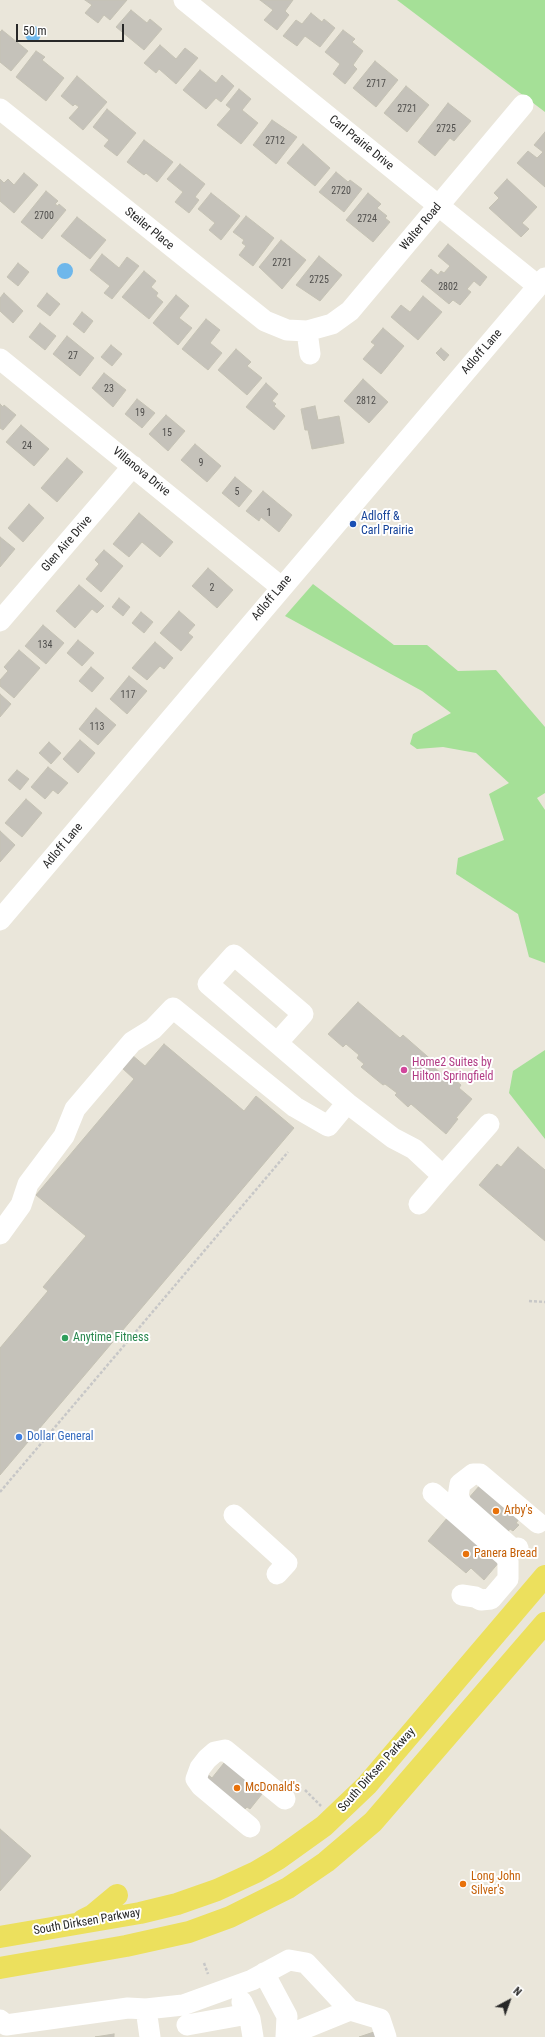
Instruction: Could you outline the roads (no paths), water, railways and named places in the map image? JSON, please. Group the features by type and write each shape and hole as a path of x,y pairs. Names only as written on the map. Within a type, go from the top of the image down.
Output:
{"main road":[{"name":"South Dirksen Parkway","path":"0,1937 140,1913 177,1904 217,1890 256,1872 278,1859 324,1826 367,1785 545,1576"},
{"path":"0,1968 126,1946 189,1932 230,1917 288,1888 326,1862 356,1838 377,1818 545,1623"},
{"path":"76,1924 93,1915 117,1895"}],"street":[{"name":"Carl Prairie Drive","path":"184,0 439,205 542,282"},
{"name":"Walter Road","path":"307,331 332,324 350,311 523,105"},
{"name":"Steiler Place","path":"0,109 265,320 286,330 307,331"},
{"name":"Adloff Lane","path":"0,920 542,282"},
{"path":"307,331 310,354"},
{"name":"Villanova Drive","path":"0,359 282,587"},
{"name":"Glen Aire Drive","path":"0,621 133,466"},
{"path":"0,1234 21,1205 28,1184 64,1136 75,1109 132,1042 153,1029 173,1008 294,1107 328,1126 347,1103"},
{"path":"277,1043 347,1103 393,1138 414,1150 443,1176"},
{"path":"419,1204 489,1124"},
{"path":"518,1548 513,1549 462,1504 458,1497 460,1484 473,1474 480,1474 538,1523"},
{"path":"433,1493 507,1559 508,1578 491,1599 480,1600 476,1597 462,1595"},
{"path":"234,1514 287,1563 277,1574"},
{"path":"250,1827 201,1786 196,1779 200,1768 207,1758 215,1752 225,1750 285,1799"},
{"path":"0,2020 6,2025 128,2008 146,2009 183,2005 235,1986 289,1960 306,1963 350,2010 380,2019 386,2037"},
{"path":"264,1973 287,2016 286,2037 350,2010"},
{"path":"235,1986 248,2014 253,2037"},
{"path":"183,2005 188,2031 248,2014"},
{"path":"146,2009 150,2037"}],"water":[{"path":"33,26 39,28 41,34 39,40 33,42 27,40 25,34 27,28"},
{"path":"65,263 71,265 73,271 71,277 65,279 59,277 57,271 59,265"}],"place":[{"name":"Adloff & Carl Prairie","path":"353,524"},
{"name":"Home2 Suites by Hilton Springfield","path":"404,1070"},
{"name":"Anytime Fitness","path":"65,1338"},
{"name":"Dollar General","path":"19,1437"},
{"name":"Arby's","path":"496,1511"},
{"name":"Panera Bread","path":"466,1554"},
{"name":"McDonald's","path":"237,1788"},
{"name":"Long John Silver's","path":"463,1884"}]}
